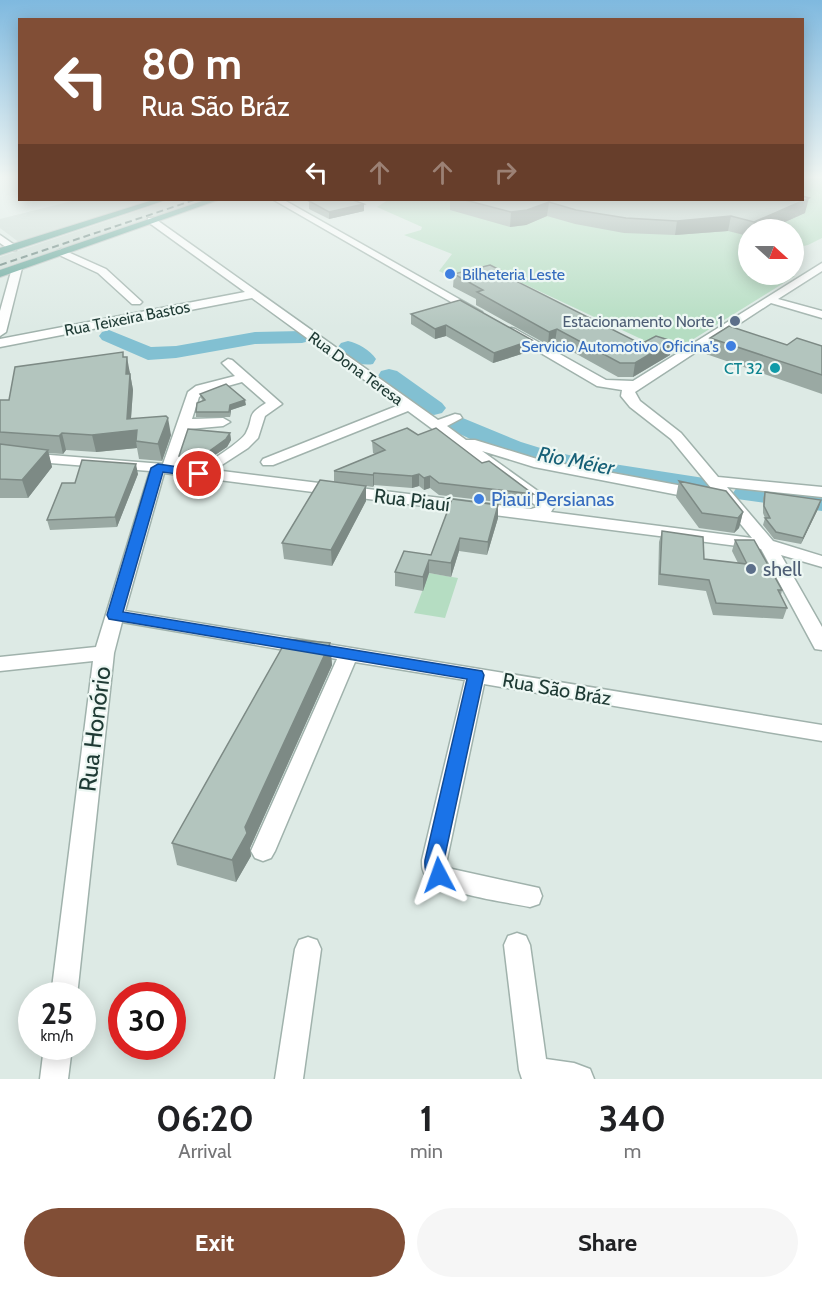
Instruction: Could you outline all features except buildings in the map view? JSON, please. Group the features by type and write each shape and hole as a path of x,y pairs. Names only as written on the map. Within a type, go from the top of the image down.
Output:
{"main road":[{"path":"0,252 75,227"},
{"path":"0,274 130,227"}],"street":[{"name":"Rua Dona Teresa","path":"161,227 408,406 446,421 455,438 543,502 546,507 544,511 532,514"},
{"path":"326,227 602,383 619,386 633,385"},
{"path":"0,238 13,248"},
{"path":"61,252 102,271 136,302"},
{"path":"822,266 628,390 628,396 676,436 767,545 822,644"},
{"path":"0,332 17,268"},
{"name":"Rua Teixeira Bastos","path":"0,343 253,294"},
{"path":"771,300 822,315"},
{"path":"199,474 243,445 253,435 256,419 260,413 275,404 228,363"},
{"name":"Rua Honório","path":"66,982 104,653 114,615 163,469 195,392 244,377"},
{"path":"268,462 408,406"},
{"path":"182,427 190,423 223,422"},
{"path":"455,438 534,463 728,500"},
{"name":"Rua Piauí","path":"0,455 163,469 532,514 767,545 822,561"},
{"path":"714,481 822,492"},
{"name":"Rua São Bráz","path":"114,615 822,733"},
{"path":"0,664 104,653"},
{"path":"263,851 349,653"},
{"path":"476,675 434,860 434,869 446,878 530,896"},
{"path":"517,945 530,1062 533,1070 542,1074 571,1076 580,1079"},
{"path":"289,1079 308,949"},
{"path":"54,1079 56,1060"}],"shaded area":[{"path":"0,227 67,227 20,243"},
{"path":"88,227 124,227 0,269 0,257"}],"green space":[{"path":"422,227 738,227 738,285 781,285 671,353 496,271 455,279 439,271 452,254 404,235 421,230"},
{"path":"804,227 822,227 822,238 804,246"},
{"path":"429,573 458,578 445,618 414,613"}],"waterway":[{"name":"Rio Méier","path":"109,336 148,354 176,352 255,338 302,337"},
{"name":"Rio Méier","path":"348,347 365,359"},
{"name":"Rio Méier","path":"389,376 434,408"},
{"name":"Rio Méier","path":"453,421 482,436 543,457 607,471 704,486"},
{"name":"Rio Méier","path":"746,493 822,503"}],"railway":[{"path":"0,265 112,227"}],"place":[{"name":"Bilheteria Leste","path":"450,274"},
{"name":"Estacionamento Norte 1","path":"735,321"},
{"name":"Servicio Automotivo Oficina's","path":"731,346"},
{"name":"CT 32","path":"775,368"},
{"name":"Piaui Persianas","path":"479,499"},
{"name":"shell","path":"751,569"}],"route":[{"path":"199,474 158,468 114,615 476,675 434,860 434,869 439,875"}]}
